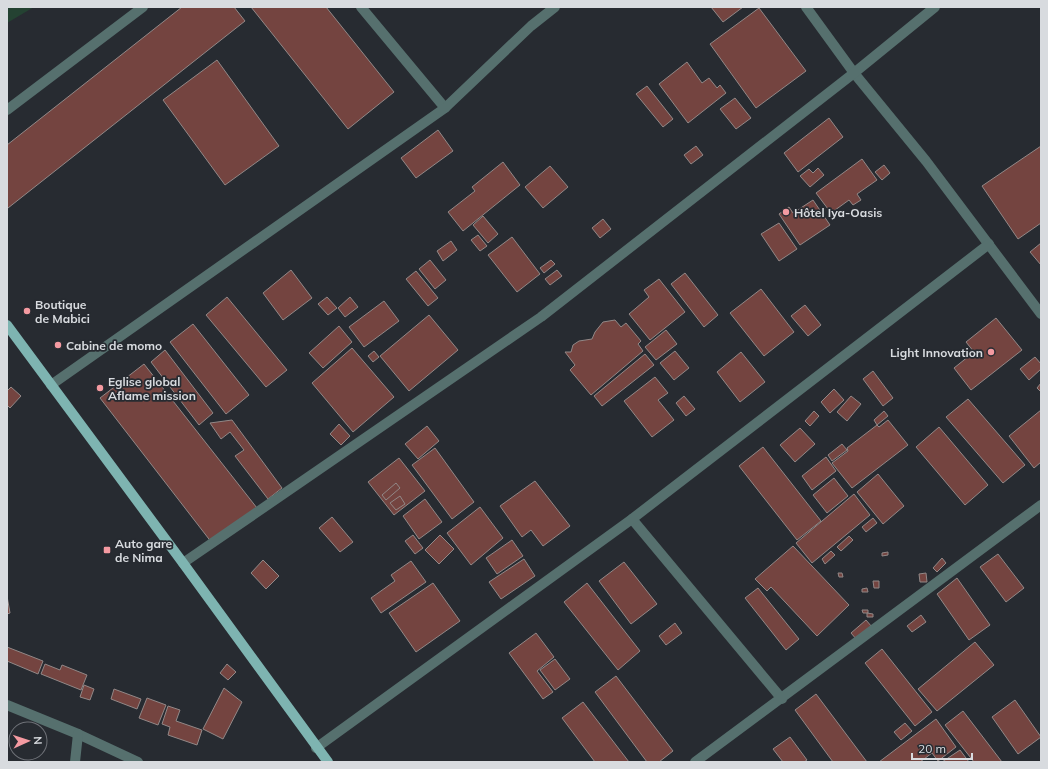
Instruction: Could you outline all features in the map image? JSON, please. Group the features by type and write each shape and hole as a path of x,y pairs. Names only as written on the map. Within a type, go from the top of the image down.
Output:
{"main road":[{"path":"7,325 183,563 316,748 328,762"}],"street":[{"path":"7,110 143,7"},
{"path":"361,7 445,108"},
{"path":"51,385 445,108 531,26 555,7"},
{"path":"806,7 854,73 926,161 1041,314"},
{"path":"183,563 541,318 854,73 935,7"},
{"path":"316,748 632,519 989,244"},
{"path":"695,762 1041,505"},
{"path":"632,519 782,698"},
{"path":"7,705 78,734 138,762"},
{"path":"75,762 78,734"}],"green space":[{"path":"7,7 34,7 7,23"}],"building":[{"path":"182,7 234,7 245,21 8,208 7,145"},
{"path":"251,7 326,7 394,92 348,129"},
{"path":"711,7 743,7 723,22"},
{"path":"759,8 806,71 756,108 710,44"},
{"path":"217,60 279,146 225,185 163,100"},
{"path":"687,62 702,83 709,78 717,88 720,85 726,93 688,123 659,84"},
{"path":"647,86 673,119 663,127 636,94"},
{"path":"735,98 751,118 736,129 720,109"},
{"path":"829,118 843,137 798,172 784,153"},
{"path":"438,130 453,151 416,178 401,158"},
{"path":"696,146 703,155 691,164 684,155"},
{"path":"1041,146 1041,223 1018,239 982,186"},
{"path":"862,159 877,180 857,194 861,200 853,205 849,200 831,213 816,193"},
{"path":"503,162 520,185 463,231 448,212 475,191 472,187"},
{"path":"884,165 890,173 882,180 875,172"},
{"path":"550,166 568,187 543,208 525,187"},
{"path":"818,168 824,175 810,187 800,176 809,169 813,173"},
{"path":"813,200 830,225 800,245 779,214 789,207 793,213"},
{"path":"483,216 498,234 488,243 473,225"},
{"path":"603,219 611,229 600,238 592,228"},
{"path":"779,223 797,249 779,261 761,234"},
{"path":"478,235 487,246 480,251 471,240"},
{"path":"512,237 540,274 517,292 488,255"},
{"path":"451,241 457,250 443,261 437,251"},
{"path":"1041,243 1041,265 1030,252"},
{"path":"430,260 446,280 435,289 419,269"},
{"path":"551,260 555,264 544,273 540,268"},
{"path":"291,270 312,298 283,320 263,293"},
{"path":"557,270 562,276 550,285 545,279"},
{"path":"416,271 438,298 428,306 406,279"},
{"path":"685,273 718,315 704,327 671,284"},
{"path":"659,279 685,312 650,340 629,314 649,297 644,290"},
{"path":"761,289 794,332 764,356 730,313"},
{"path":"227,297 287,370 266,387 206,315"},
{"path":"327,297 337,308 328,315 318,304"},
{"path":"350,297 358,307 345,317 338,308"},
{"path":"384,301 399,321 364,347 349,327"},
{"path":"805,305 821,325 808,336 791,316"},
{"path":"429,315 458,350 409,391 380,356"},
{"path":"996,318 1022,350 971,390 954,368 974,352 966,342"},
{"path":"615,320 621,327 626,323 641,341 638,344 643,351 591,395 570,370 575,365 565,352 571,352 573,345 579,341 592,339 595,332 603,322"},
{"path":"193,324 249,395 226,414 170,342"},
{"path":"339,326 352,342 323,368 309,353"},
{"path":"666,330 677,344 656,360 645,347"},
{"path":"352,348 394,397 353,432 312,383"},
{"path":"165,350 213,413 199,425 151,362"},
{"path":"374,351 379,357 373,362 368,356"},
{"path":"675,351 689,368 674,380 660,363"},
{"path":"741,352 765,382 740,402 717,372"},
{"path":"645,354 654,365 602,406 594,396"},
{"path":"1035,357 1041,364 1041,369 1029,380 1020,369"},
{"path":"144,364 257,508 212,543 100,398"},
{"path":"873,371 893,398 883,406 863,379"},
{"path":"655,377 668,393 658,400 674,420 652,437 624,401"},
{"path":"1041,383 1041,392 1037,388"},
{"path":"11,387 21,396 10,408 7,405 7,391"},
{"path":"834,389 844,400 830,413 821,402"},
{"path":"684,396 695,409 686,416 676,403"},
{"path":"851,396 861,404 847,421 837,412"},
{"path":"968,399 1025,465 1003,483 946,417"},
{"path":"1041,410 1041,462 1034,468 1009,436"},
{"path":"814,411 819,416 810,426 805,421"},
{"path":"884,411 888,416 877,425 874,420"},
{"path":"232,420 282,488 268,499 235,456 244,450 230,432 221,439 210,423"},
{"path":"888,420 908,445 852,488 832,463 848,451 847,448 877,425 879,427"},
{"path":"339,424 350,436 341,445 330,434"},
{"path":"427,426 439,441 418,459 405,444"},
{"path":"939,427 988,485 965,505 916,447"},
{"path":"800,428 815,444 795,462 780,445"},
{"path":"842,444 847,450 832,461 828,455"},
{"path":"763,447 821,521 797,540 739,466"},
{"path":"435,448 474,502 452,519 412,465"},
{"path":"826,457 836,471 812,490 802,476"},
{"path":"399,458 425,491 394,515 368,482"},
{"path":"878,474 904,506 883,524 857,492"},
{"path":"834,478 848,496 827,513 813,495"},
{"path":"535,481 570,526 543,546 531,530 522,537 500,506"},
{"path":"396,483 400,488 386,500 382,495"},
{"path":"854,494 870,515 812,563 796,543"},
{"path":"400,496 405,504 396,510 390,503"},
{"path":"425,499 442,522 419,539 403,516"},
{"path":"480,507 503,538 471,565 447,533"},
{"path":"332,517 353,542 340,552 319,528"},
{"path":"873,518 877,523 866,532 862,527"},
{"path":"413,535 423,548 415,554 405,541"},
{"path":"440,535 454,549 439,564 425,550"},
{"path":"849,536 853,540 841,551 837,547"},
{"path":"512,540 523,556 497,574 486,558"},
{"path":"793,546 849,605 817,636 771,587 767,591 755,579"},
{"path":"831,551 835,555 825,564 822,559"},
{"path":"888,552 888,555 882,556 882,553"},
{"path":"998,554 1024,588 1006,602 980,567"},
{"path":"942,558 946,563 937,572 933,568"},
{"path":"524,559 535,576 501,599 489,582"},
{"path":"263,560 279,576 266,589 251,573"},
{"path":"411,561 426,582 381,613 371,598 395,581 391,575"},
{"path":"624,562 657,604 631,624 599,581"},
{"path":"838,573 842,573 843,577 839,577"},
{"path":"926,573 927,582 920,582 919,574"},
{"path":"957,578 990,625 969,640 937,594"},
{"path":"873,581 879,581 879,588 874,588"},
{"path":"433,583 460,621 416,652 389,613"},
{"path":"587,583 640,651 618,670 564,602"},
{"path":"758,588 799,639 786,650 745,598"},
{"path":"867,588 868,592 862,592 862,589"},
{"path":"7,596 10,613 7,614"},
{"path":"862,610 868,610 868,613 863,613"},
{"path":"867,613 873,614 873,617 867,617"},
{"path":"921,615 926,622 912,632 907,626"},
{"path":"866,620 872,627 857,640 851,633"},
{"path":"675,623 682,633 666,645 659,636"},
{"path":"536,633 554,657 537,671 553,692 543,699 509,653"},
{"path":"975,642 994,665 937,711 918,689"},
{"path":"7,647 43,661 38,674 7,661"},
{"path":"882,649 932,712 915,726 865,663"},
{"path":"555,659 570,679 555,690 540,670"},
{"path":"45,664 60,670 62,665 87,675 81,690 41,674"},
{"path":"227,664 236,672 228,680 220,673"},
{"path":"616,676 673,751 659,762 647,762 595,692"},
{"path":"84,685 94,689 90,700 80,697"},
{"path":"224,688 242,702 223,739 203,729"},
{"path":"114,689 141,699 137,709 111,699"},
{"path":"816,694 867,762 833,762 795,710"},
{"path":"147,698 166,705 158,725 139,718"},
{"path":"1015,700 1041,737 1018,754 992,717"},
{"path":"583,702 629,762 595,762 562,718"},
{"path":"168,706 180,710 176,721 202,730 197,745 168,735 170,727 162,724"},
{"path":"963,711 1002,762 974,762 945,725"},
{"path":"936,719 956,747 938,761 932,753 920,762 879,762"},
{"path":"905,723 912,731 901,740 894,732"},
{"path":"790,737 807,760 804,762 783,762 773,749"},
{"path":"960,750 969,762 942,762"}],"place":[{"name":"Hôtel Iya-Oasis","path":"786,212"},
{"name":"Boutique de Mabici","path":"27,311"},
{"name":"Cabine de momo","path":"58,345"},
{"name":"Light Innovation","path":"991,352"},
{"name":"Eglise global Aflame mission","path":"100,388"},
{"name":"Auto gare de Nima","path":"107,550"}]}
